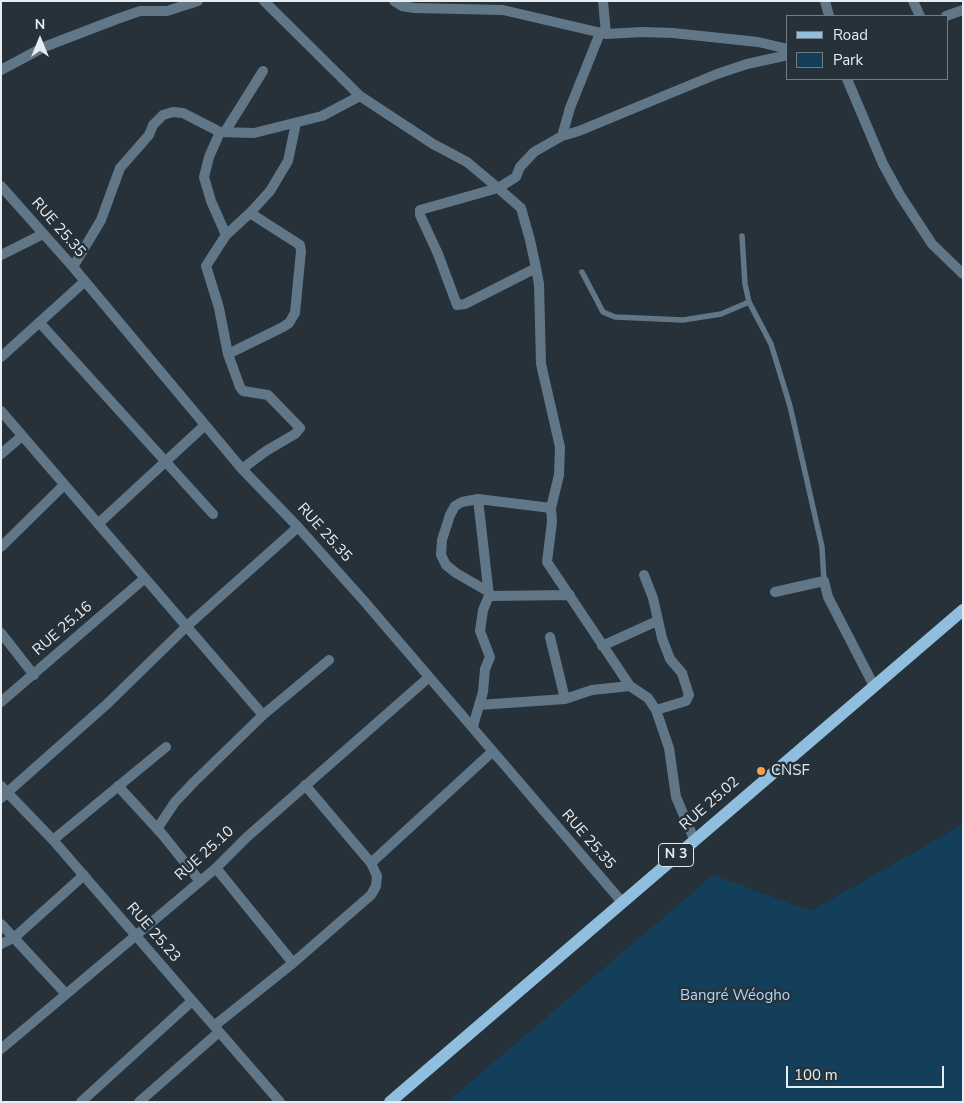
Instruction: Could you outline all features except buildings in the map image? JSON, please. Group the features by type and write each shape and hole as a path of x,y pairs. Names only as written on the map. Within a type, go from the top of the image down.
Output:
{"main road":[{"name":"RUE 25.02","path":"390,1102 963,610"}],"street":[{"path":"1,70 44,47 117,19 140,11 168,11 198,1"},
{"path":"264,1 360,96 433,144 467,162 521,208 536,268 541,303 542,364 560,447 559,474 551,508 552,522 547,562 630,686 648,698 656,710 669,748 676,797 694,839"},
{"path":"394,1 402,6 414,8 504,10 603,34 673,33 758,42 786,49"},
{"path":"562,136 570,108 603,34 603,1"},
{"path":"824,1 829,15"},
{"path":"913,1 920,15"},
{"path":"949,15 963,10"},
{"path":"536,268 465,304 456,304 438,254 420,215 420,210 498,188 516,177 520,167 534,152 562,136 717,74 747,64 786,55"},
{"path":"226,234 211,201 204,177 209,157 223,131 264,70"},
{"path":"847,80 883,164 900,195 932,244 963,274"},
{"path":"73,268 101,220 120,168 149,135 158,119 173,112 183,113 223,131 254,132 322,116 360,96"},
{"path":"242,469 266,451 295,434 300,428 268,395 244,391 240,387 228,354 220,308 206,270 208,263 226,234 250,213 270,191 288,160 296,123"},
{"name":"RUE 25.35","path":"1,186 73,268 242,469 298,527 428,678 473,726 492,752 622,902"},
{"path":"228,354 290,323 296,313 300,245 250,213"},
{"path":"1,255 43,234"},
{"path":"1,357 84,282"},
{"path":"40,323 213,514"},
{"path":"1,411 263,715"},
{"path":"98,524 205,425"},
{"path":"1,454 22,436"},
{"path":"1,547 64,485"},
{"path":"551,508 478,499 462,502 455,506 450,515 442,540 441,555 446,565 489,594 570,595"},
{"path":"473,726 479,705 485,669 490,656 480,631 483,610 489,594 478,499"},
{"path":"3,792 114,698 187,626 298,527"},
{"path":"644,575 653,598 657,621 670,660 682,673 689,695 688,699 684,702 656,710"},
{"name":"RUE 25.16","path":"1,702 144,578"},
{"path":"775,592 824,581 828,597 874,686"},
{"path":"602,646 657,621"},
{"path":"1,633 34,675"},
{"path":"550,637 565,699"},
{"path":"157,829 176,802 194,782 263,715 329,660"},
{"name":"RUE 25.10","path":"1,1049 216,868 247,837 305,785 428,678"},
{"path":"479,705 565,699 592,690 630,686"},
{"path":"54,840 166,747"},
{"path":"371,863 492,752"},
{"path":"139,1102 217,1029 371,896 378,876 371,863 305,785"},
{"path":"118,786 200,880"},
{"name":"RUE 25.23","path":"3,792 54,840 280,1102"},
{"path":"216,868 293,963"},
{"path":"1,944 15,937 84,875"},
{"path":"1,924 66,994"},
{"path":"82,1101 192,1001"}],"lane":[{"path":"742,236 745,284 749,302 771,344 790,406 822,547 824,581"},
{"path":"582,272 603,312 614,317 683,320 721,314 749,302"}],"green space":[{"name":"Bangré Wéogho","path":"963,822 963,1102 447,1102 713,875 811,911 951,831"}],"place":[{"name":"CNSF","path":"761,771"}]}
